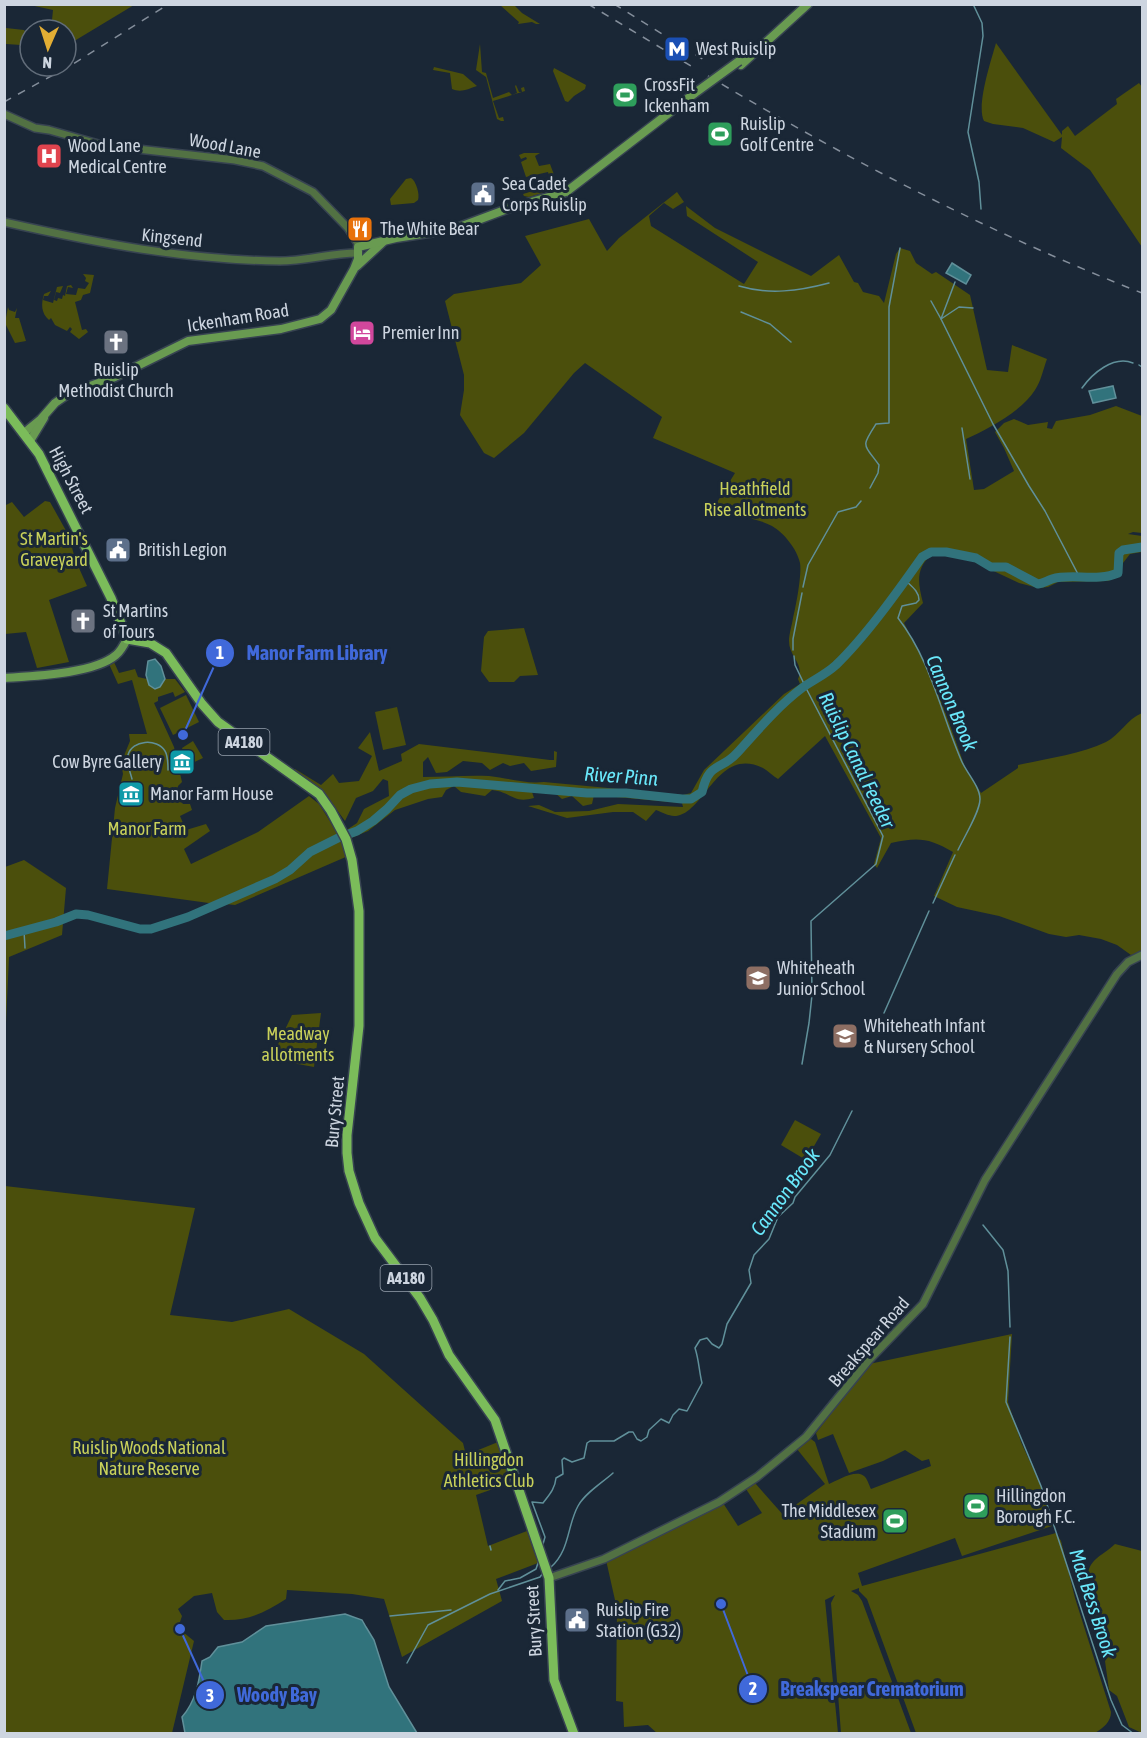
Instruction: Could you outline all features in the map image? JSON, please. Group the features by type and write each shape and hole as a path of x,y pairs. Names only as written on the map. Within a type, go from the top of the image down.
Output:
{"main road":[{"path":"740,63 800,4"},
{"path":"361,251 386,241 454,229 510,208 566,192 640,134 659,125 740,63 808,4"},
{"name":"Ickenham Road","path":"24,433 55,403 68,394 115,377 188,340 281,329 320,319 331,310 361,251"},
{"name":"High Street","path":"4,408 44,463 98,569 127,639"},
{"name":"Ickenham Road","path":"30,441 47,412"},
{"path":"4,678 56,674 96,664 116,655 127,639"},
{"name":"Bury Street","path":"127,639 150,643 166,652 202,704 218,722 319,794 346,839 352,860 359,911 359,1026 347,1135 351,1178 359,1203 375,1238 420,1298 434,1320 449,1355 495,1420 549,1578 554,1680 574,1734"}],"street":[{"name":"Wood Lane","path":"4,114 35,128 102,145 227,158 263,166 313,192 351,233 361,251"},
{"name":"Kingsend","path":"4,222 132,249 192,256 281,261 361,251"},
{"name":"Breakspear Road","path":"549,1578 604,1559 719,1502 757,1477 806,1437 869,1360 923,1304 985,1180 1117,974 1128,962 1143,956"}],"green space":[{"path":"30,5 134,5 78,39 78,18 52,18 53,10"},
{"path":"500,5 514,5 540,24 532,22 518,24 519,22"},
{"path":"6,28 18,29 18,45 6,44"},
{"path":"996,43 1062,135 1062,131 1068,126 1075,136 1117,104 1116,99 1139,83 1142,87 1142,247 1090,170 1061,148 1062,137 1054,142 1023,128 984,121 983,94"},
{"path":"480,44 482,72 486,73 493,98 509,92 512,95 517,93 516,85 519,92 522,92 493,101 499,118 503,117 504,121 497,119 486,77 476,70"},
{"path":"434,67 463,74 477,86 461,91 452,89 450,73 433,70"},
{"path":"554,68 586,85 585,89 568,102 565,101 553,71"},
{"path":"540,153 535,156 539,166 550,164 559,188 529,197 524,196 523,194 546,187 550,178 548,172 526,177 521,162 527,159 526,157 521,159 519,155"},
{"path":"411,178 417,188 418,200 414,203 391,205 390,199 406,179"},
{"name":"Heathfield Rise allotments","path":"677,192 684,202 673,209 664,203 649,216 651,226 744,284 758,262 687,216 686,206 715,228 811,276 839,255 854,282 858,283 863,292 879,296 884,303 896,254 900,248 910,251 916,263 932,274 936,272 970,295 987,370 1008,372 1012,345 1047,359 1037,387 1022,405 994,425 966,439 974,490 984,489 1014,471 995,432 1004,423 1014,419 1028,425 1048,422 1047,428 1052,429 1056,421 1090,415 1116,406 1142,416 1142,533 1128,534 1142,536 1142,552 1130,554 1123,563 1119,576 1108,581 1058,582 1048,587 1038,588 1019,583 968,559 932,554 920,571 923,603 904,623 934,681 965,767 981,793 1018,768 1018,765 1074,753 1106,742 1142,713 1142,951 1131,955 1117,945 1101,939 1079,935 1066,937 1049,934 999,916 957,907 934,896 953,852 930,841 909,840 891,843 877,868 874,864 881,838 825,736 778,779 763,768 747,763 734,766 723,773 685,813 672,816 656,810 646,821 633,812 613,812 567,818 528,806 539,805 555,812 589,811 618,804 683,807 682,803 594,795 592,804 583,806 572,796 562,799 555,793 532,792 534,798 521,800 492,790 485,796 461,792 454,786 446,790 442,797 428,799 395,810 368,831 351,838 348,829 357,823 364,809 389,796 388,781 383,779 373,791 356,798 345,821 323,791 295,775 295,769 321,785 333,774 339,783 359,781 372,756 358,748 370,732 379,771 402,761 401,754 419,744 550,760 554,760 554,751 557,752 556,767 531,771 524,763 510,766 503,763 490,770 482,763 463,761 447,772 436,773 428,757 423,762 423,777 489,776 530,782 683,795 691,793 704,770 784,694 800,684 798,679 800,669 791,652 789,641 796,606 800,563 789,542 772,526 731,513 716,504 735,473 653,438 662,417 585,363 524,433 494,458 484,453 460,415 464,375 445,301 454,294 521,283 541,265 525,236 589,219 607,251 619,238"},
{"path":"83,274 94,275 90,293 83,295 81,300 75,302 82,330 86,329 88,332 79,339 70,332 72,329 70,327 67,331 55,325 51,318 49,320 44,314 42,305 44,294 51,291 48,296 44,296 43,300 53,303 57,287 63,286 60,293 56,292 54,300 57,301 58,298 62,299 63,295 65,296 67,286 71,285 73,288 68,287 66,294 76,295 78,288 85,289 89,283 85,281"},
{"path":"8,307 9,310 15,312 17,308 15,318 19,318 26,341 15,343 5,323"},
{"name":"St Martin's Graveyard","path":"45,501 50,502 69,536 75,559 87,586 49,600 69,662 37,668 26,632 5,634 4,506 12,502 24,517"},
{"path":"524,628 538,675 520,676 514,682 489,682 481,671 484,637 488,631"},
{"name":"Manor Farm","path":"114,662 119,673 135,669 138,677 147,679 149,685 160,687 165,679 175,679 185,692 175,697 173,692 158,697 158,701 154,703 174,747 182,782 178,786 177,796 183,804 190,804 192,810 180,816 186,830 206,824 210,831 184,849 191,864 258,832 309,796 319,804 340,837 310,852 290,870 275,879 216,904 107,889 115,808 123,774 121,763 130,741 129,734 147,734 132,680 118,684 109,664"},
{"path":"186,695 199,722 173,735 160,708"},
{"path":"397,707 406,745 383,750 375,712"},
{"path":"193,741 203,758 188,765 182,748"},
{"path":"340,839 348,856 235,905 225,904 276,881 291,872 311,854"},
{"path":"24,860 66,888 62,935 9,957 5,1023 5,867"},
{"name":"Meadway allotments","path":"321,1013 314,1067 271,1059 292,1015"},
{"path":"795,1120 821,1134 806,1160 781,1145"},
{"name":"Ruislip Woods National Nature Reserve","path":"5,1186 195,1208 170,1315 232,1322 289,1309 364,1354 463,1443 466,1455 498,1442 513,1482 476,1495 488,1546 527,1531 538,1563 496,1579 502,1601 402,1657 384,1599 352,1594 287,1590 286,1599 264,1612 241,1619 224,1620 217,1612 212,1593 194,1596 178,1609 182,1616 178,1628 194,1641 172,1733 5,1734"},
{"path":"1012,1334 1008,1402 1021,1442 1041,1486 1052,1526 962,1556 955,1538 858,1573 862,1586 1056,1533 1061,1541 1075,1598 1111,1712 1106,1724 1095,1733 916,1733 867,1599 859,1588 851,1591 862,1601 911,1733 841,1733 831,1603 835,1595 825,1600 838,1733 658,1734 648,1725 624,1727 623,1702 616,1701 617,1609 606,1560 723,1503 738,1526 762,1513 746,1489 755,1483 785,1517 796,1509 794,1506 825,1484 797,1449 811,1439 815,1442 829,1484 841,1478 860,1474 866,1478 871,1489 931,1466 929,1459 922,1461 905,1450 883,1461 849,1473 833,1434 818,1440 816,1433 869,1364"},
{"path":"1115,1544 1142,1551 1142,1733 1129,1727 1117,1696 1109,1690 1105,1661 1112,1647 1098,1642 1081,1587 1087,1581 1092,1563"}],"shaded area":[{"path":"952,263 971,275 966,284 946,273"},
{"path":"1113,386 1116,398 1093,403 1089,391"},
{"path":"155,659 161,666 165,679 160,687 155,689 149,685 146,675 148,661"},
{"path":"345,1614 362,1620 374,1640 389,1687 417,1733 185,1733 182,1717 194,1698 202,1661 210,1657 218,1647 242,1642 266,1626"}],"waterway":[{"path":"973,4 982,23 983,36 968,132 979,182 981,209"},
{"name":"Ruislip Canal Feeder","path":"870,488 878,473 879,465 867,448 866,441 876,424 889,423 889,307 900,248"},
{"path":"955,282 941,319 993,424 1045,511 1080,578"},
{"path":"739,286 784,291 829,283"},
{"path":"931,301 941,319 959,307 973,308"},
{"path":"741,312 770,324 791,342"},
{"path":"1082,388 1104,367 1125,361 1133,363"},
{"path":"962,428 970,479"},
{"name":"Ruislip Canal Feeder","path":"803,587 808,565 838,512 856,507 861,501"},
{"name":"River Pinn","path":"4,936 56,922 76,914 140,929 151,929 188,917 275,879 290,870 310,852 357,831 373,821 400,795 411,789 430,784 457,782 691,799 702,792 708,775 712,771 731,759 785,703 802,688 832,669 859,641 922,557 931,552 946,552 976,558 991,567 1006,567 1038,584 1059,577 1110,576 1118,573 1119,553 1123,550 1142,547"},
{"name":"Cannon Brook","path":"905,580 916,591 919,600 916,603 902,606 898,618 919,651 962,762 976,785 980,799 977,811 958,850"},
{"name":"Ruislip Canal Feeder","path":"793,650 802,593"},
{"name":"Ruislip Canal Feeder","path":"794,656 795,665 807,690 883,836 876,864 811,921 812,995 802,1064"},
{"path":"132,779 128,755 134,746 145,742 156,744 165,751 168,770"},
{"name":"Cannon Brook","path":"933,903 955,855"},
{"name":"Cannon Brook","path":"884,1013 929,911"},
{"path":"24,931 25,948"},
{"name":"Cannon Brook","path":"543,1544 545,1537 532,1502 543,1503 556,1478 563,1474 562,1460 564,1458 572,1462 584,1458 587,1443 590,1441 614,1441 629,1432 633,1432 641,1441 661,1419 669,1423 679,1409 687,1411 702,1383 695,1348 700,1340 707,1338 719,1348 722,1344 727,1324 751,1283 749,1270 754,1255 769,1239 778,1217 793,1203 795,1197 830,1155 852,1111"},
{"name":"Mad Bess Brook","path":"983,1225 1003,1250 1008,1271 1010,1327"},
{"name":"Mad Bess Brook","path":"1010,1337 1006,1402 1041,1486 1111,1700 1122,1725 1134,1734"},
{"name":"Ruislip Canal Feeder","path":"551,1567 562,1553 574,1514 581,1501 613,1473"},
{"path":"490,1546 491,1550"},
{"name":"Cannon Brook","path":"498,1590 505,1581 520,1578 536,1569 539,1560"},
{"name":"Cannon Brook","path":"407,1663 428,1625 490,1594 540,1577 543,1573"},
{"path":"390,1616 451,1610"}],"railway":[{"path":"4,102 73,64 169,4"},
{"path":"588,4 696,69"},
{"path":"614,4 704,60"},
{"path":"708,76 813,137 921,194 1030,246 1142,293"}],"place":[{"name":"West Ruislip","path":"677,49"},
{"name":"CrossFit Ickenham","path":"625,95"},
{"name":"Ruislip Golf Centre","path":"720,134"},
{"name":"Wood Lane Medical Centre","path":"49,156"},
{"name":"Sea Cadet Corps Ruislip","path":"483,194"},
{"name":"The White Bear","path":"360,229"},
{"name":"Premier Inn","path":"362,333"},
{"name":"Ruislip Methodist Church","path":"116,342"},
{"name":"British Legion","path":"118,550"},
{"name":"St Martins of Tours","path":"83,621"},
{"name":"Manor Farm Library","path":"183,735"},
{"name":"Cow Byre Gallery","path":"182,762"},
{"name":"Manor Farm House","path":"131,794"},
{"name":"Whiteheath Junior School","path":"758,978"},
{"name":"Whiteheath Infant & Nursery School","path":"845,1036"},
{"name":"Hillingdon Borough F.C.","path":"976,1506"},
{"name":"The Middlesex Stadium","path":"895,1521"},
{"name":"Breakspear Crematorium","path":"721,1604"},
{"name":"Ruislip Fire Station (G32)","path":"577,1620"},
{"name":"Woody Bay","path":"180,1629"}],"park label":[{"name":"Hillingdon Athletics Club","path":"489,1470"}]}
